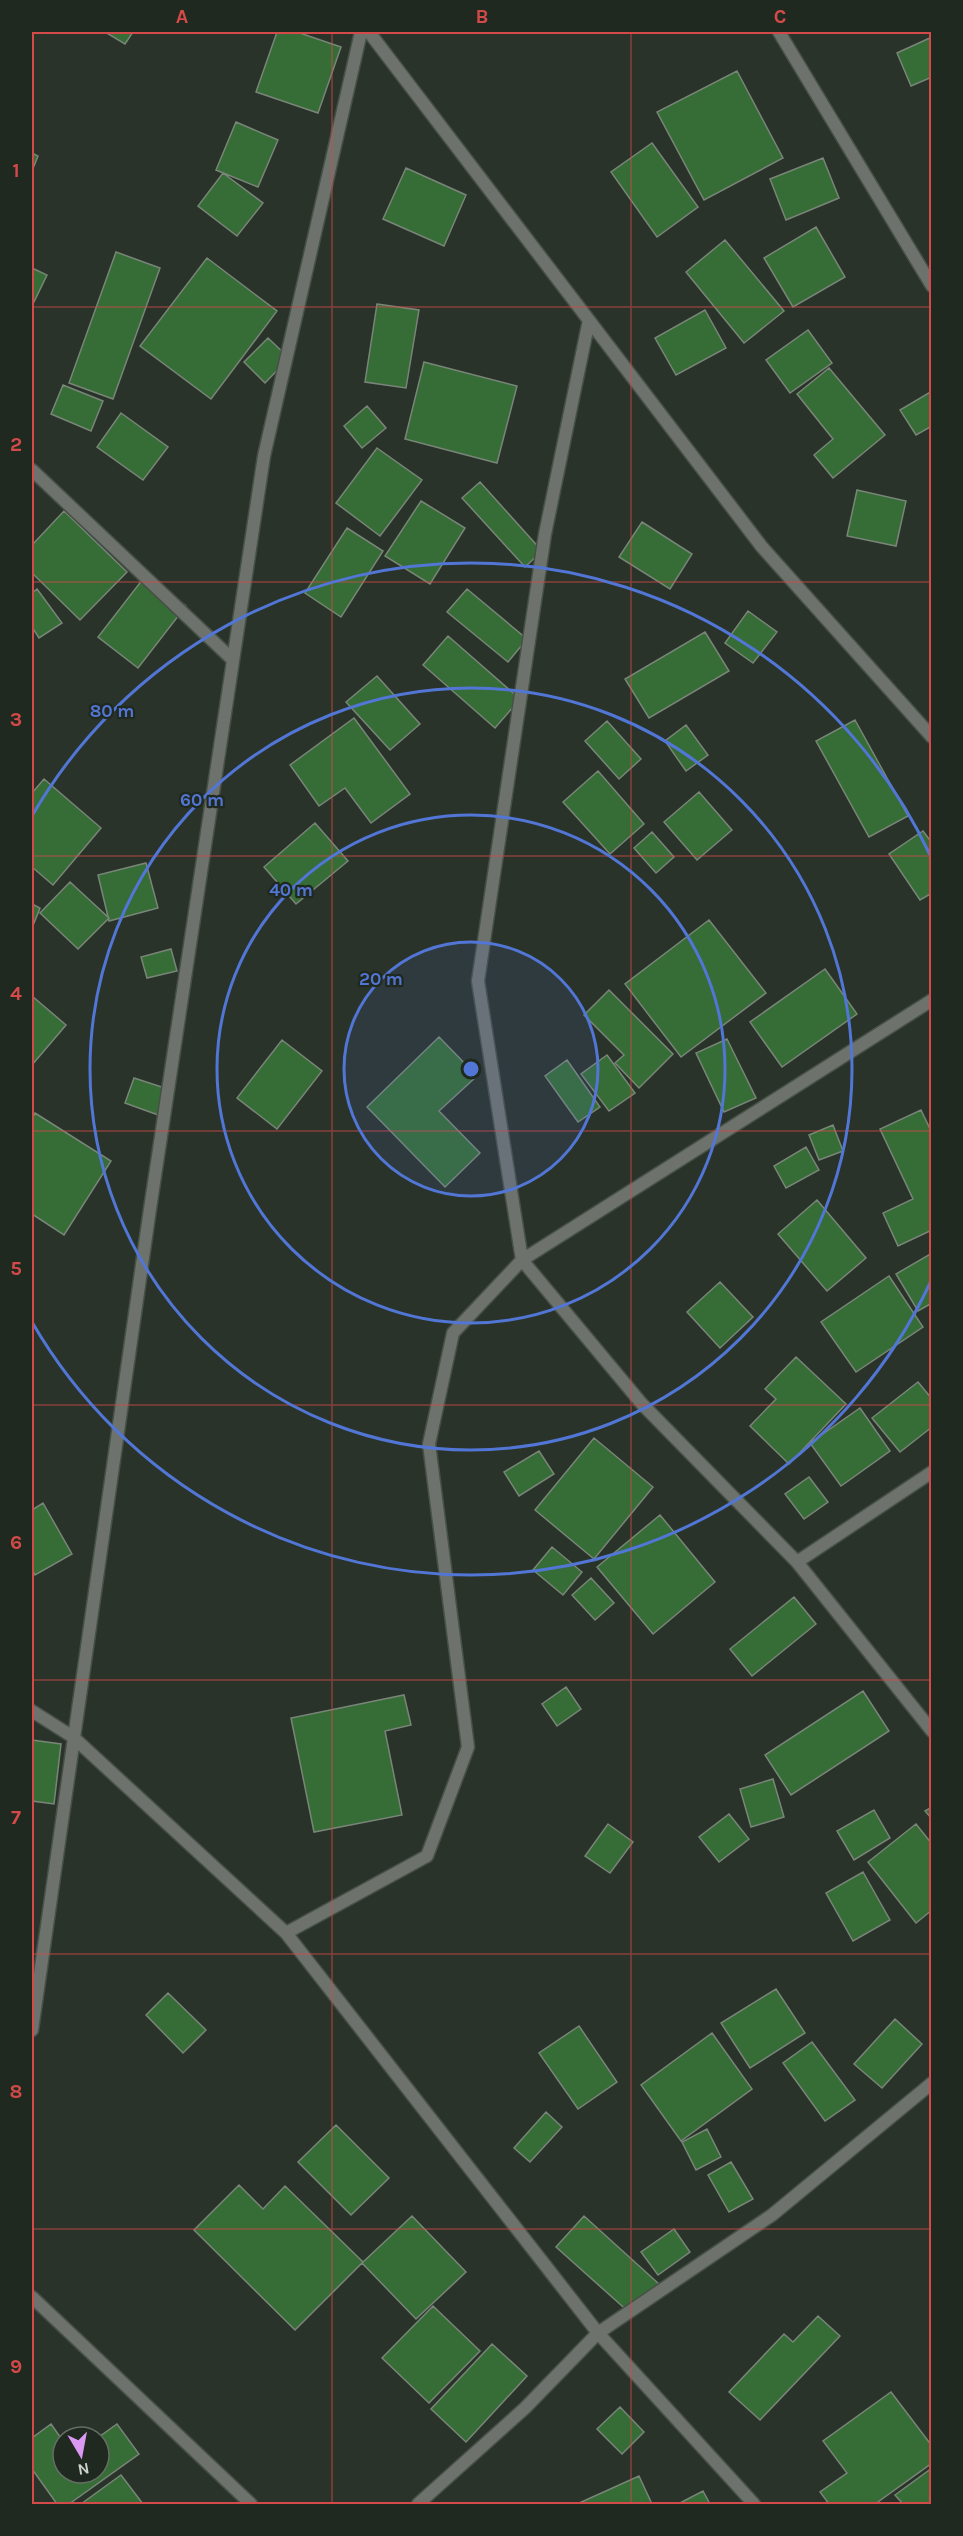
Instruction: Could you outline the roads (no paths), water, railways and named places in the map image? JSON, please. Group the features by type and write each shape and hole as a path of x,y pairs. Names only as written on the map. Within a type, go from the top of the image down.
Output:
{"street":[{"path":"32,2030 73,1737 264,456 361,32"},
{"path":"369,32 762,547 932,736"},
{"path":"779,32 932,286"},
{"path":"589,320 545,534 478,981 522,1260 642,1404 797,1562 932,1731"},
{"path":"32,470 233,660"},
{"path":"286,1933 428,1856 468,1747 429,1444 453,1333 522,1260 932,1000"},
{"path":"797,1562 932,1472"},
{"path":"32,1711 73,1737 286,1933 598,2333 754,2505"},
{"path":"418,2505 525,2408 598,2333 772,2215 932,2083"},
{"path":"32,2297 251,2505"}]}
